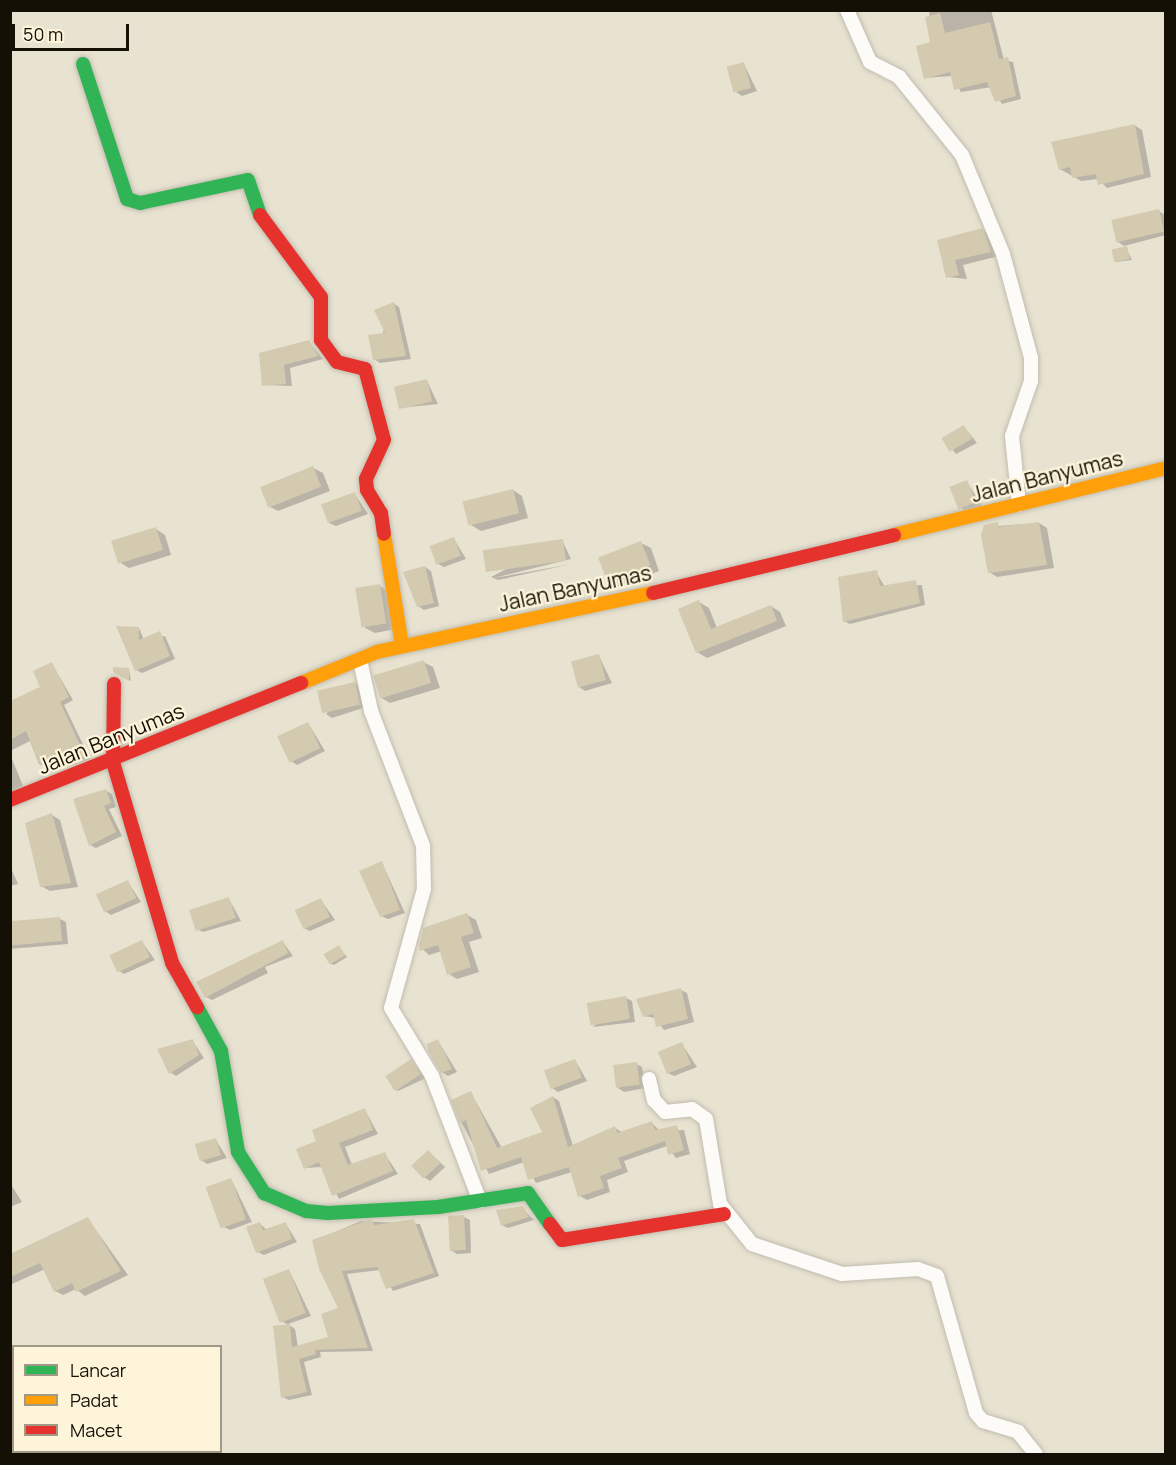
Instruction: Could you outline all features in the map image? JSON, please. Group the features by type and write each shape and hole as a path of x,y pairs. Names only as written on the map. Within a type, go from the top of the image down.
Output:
{"street":[{"path":"847,10 870,62 899,77 962,155 1003,254 1031,357 1031,381 1012,435 1019,505"},
{"path":"82,64 127,199 140,203 248,180 263,223 321,297 321,340 337,362 365,369 384,440 366,479 367,490 381,513 402,645"},
{"name":"Jalan Banyumas","path":"10,800 113,762 360,660 402,645 692,585 1166,468"},
{"path":"360,660 371,711 423,846 424,889 391,1008 432,1076 480,1201"},
{"path":"114,684 113,762 172,963 220,1051 238,1152 264,1193 306,1211 328,1213 480,1201 528,1193 562,1240 724,1214"},
{"path":"649,1079 654,1100 665,1112 692,1109 706,1119 724,1214 752,1244 842,1274 931,1272 957,1330 976,1413 983,1420 1018,1432 1036,1455"}],"building":[{"path":"940,13 945,33 990,22 999,59 1008,57 1016,96 995,102 987,82 954,90 950,72 924,79 916,46 930,42 925,17"},
{"path":"744,62 751,88 734,93 727,67"},
{"path":"1135,124 1144,174 1098,185 1096,174 1072,178 1070,167 1059,170 1051,142"},
{"path":"1159,209 1164,231 1116,242 1111,220"},
{"path":"983,228 991,252 955,260 959,275 946,278 937,240"},
{"path":"1127,246 1130,259 1114,262 1111,250"},
{"path":"394,302 406,356 373,360 368,335 385,333 374,310"},
{"path":"309,340 318,356 284,365 286,384 262,386 259,353"},
{"path":"427,379 432,401 399,409 394,387"},
{"path":"964,425 972,439 949,452 941,438"},
{"path":"313,466 321,486 268,508 260,487"},
{"path":"967,480 976,502 958,509 949,487"},
{"path":"513,489 519,513 469,526 463,502"},
{"path":"355,492 362,511 328,523 321,504"},
{"path":"998,522 998,527 1039,522 1047,565 988,573 981,535 984,525"},
{"path":"156,527 163,550 118,564 111,541"},
{"path":"454,537 461,556 436,565 430,546"},
{"path":"563,539 566,561 486,572 483,550"},
{"path":"641,541 650,565 607,582 598,557"},
{"path":"425,566 434,603 417,607 403,572"},
{"path":"877,570 880,586 916,580 920,603 843,622 838,577"},
{"path":"380,584 386,624 362,627 355,588"},
{"path":"699,600 711,629 771,605 777,621 696,653 678,609"},
{"path":"116,626 139,627 139,640 160,631 170,656 135,671"},
{"path":"599,654 606,680 578,688 571,662"},
{"path":"424,660 431,683 380,698 373,675"},
{"path":"52,662 69,697 60,702 85,756 52,768 48,761 40,764 26,731 10,740 10,701 40,687 33,671"},
{"path":"113,667 129,668 129,681 113,672"},
{"path":"355,682 360,704 322,713 317,691"},
{"path":"308,722 320,748 289,763 277,736"},
{"path":"106,789 111,803 104,806 116,832 89,846 73,799"},
{"path":"52,813 71,883 40,887 25,823"},
{"path":"382,861 400,910 380,917 359,871"},
{"path":"128,880 136,898 104,913 96,894"},
{"path":"229,897 236,918 196,931 189,910"},
{"path":"321,898 330,917 304,929 295,910"},
{"path":"467,913 474,933 461,937 471,967 447,975 438,945 419,951 423,928"},
{"path":"60,917 62,941 12,945 10,921"},
{"path":"142,940 150,957 117,972 109,955"},
{"path":"283,940 288,953 205,998 196,982"},
{"path":"339,945 345,955 330,965 324,954"},
{"path":"681,988 688,1019 656,1027 653,1014 643,1017 636,999"},
{"path":"626,996 630,1019 591,1026 587,1003"},
{"path":"193,1039 199,1055 169,1074 157,1049"},
{"path":"438,1039 452,1069 441,1073 428,1051 427,1044"},
{"path":"682,1042 691,1064 667,1074 658,1052"},
{"path":"411,1059 421,1074 395,1091 385,1076"},
{"path":"575,1059 582,1078 551,1089 544,1070"},
{"path":"637,1062 640,1085 616,1088 613,1065"},
{"path":"471,1091 497,1148 542,1132 530,1108 553,1096 568,1147 615,1126 617,1133 652,1121 655,1130 677,1125 684,1150 668,1155 665,1141 618,1158 622,1168 600,1176 604,1188 578,1197 569,1167 528,1180 521,1157 481,1171 466,1120 460,1123 451,1100"},
{"path":"365,1108 373,1130 339,1143 348,1165 385,1152 393,1171 332,1196 319,1162 304,1169 296,1149 316,1141 312,1130"},
{"path":"216,1138 221,1155 200,1161 195,1144"},
{"path":"428,1150 440,1163 423,1179 411,1166"},
{"path":"231,1178 246,1219 221,1229 206,1187"},
{"path":"523,1206 529,1217 501,1226 496,1210"},
{"path":"464,1215 466,1250 450,1251 448,1216"},
{"path":"88,1217 121,1271 76,1292 72,1283 54,1292 40,1263 10,1277 10,1254"},
{"path":"371,1219 374,1225 414,1219 434,1273 386,1289 377,1267 342,1271 368,1348 315,1350 316,1354 299,1359 307,1392 281,1398 273,1326 290,1324 292,1347 328,1337 321,1314 338,1308 319,1269 312,1240"},
{"path":"260,1222 263,1230 286,1222 292,1239 256,1253 246,1227"},
{"path":"289,1269 306,1313 280,1323 263,1279"}],"traffic: fast":[{"path":"83,64 127,199 140,203 248,180 260,215"},
{"path":"197,1007 221,1051 238,1152 264,1193 306,1211 328,1213 438,1207 528,1193 550,1224"}],"traffic: slow":[{"path":"894,535 1166,468"},
{"path":"384,534 402,645"},
{"path":"301,683 377,652 653,593"}],"traffic: jam":[{"path":"260,215 321,297 321,340 337,362 365,369 384,440 366,479 367,490 381,513 384,534"},
{"path":"653,593 894,535"},
{"path":"10,800 301,683"},
{"path":"114,684 113,762 172,963 197,1007"},
{"path":"550,1224 562,1240 724,1214"}]}
